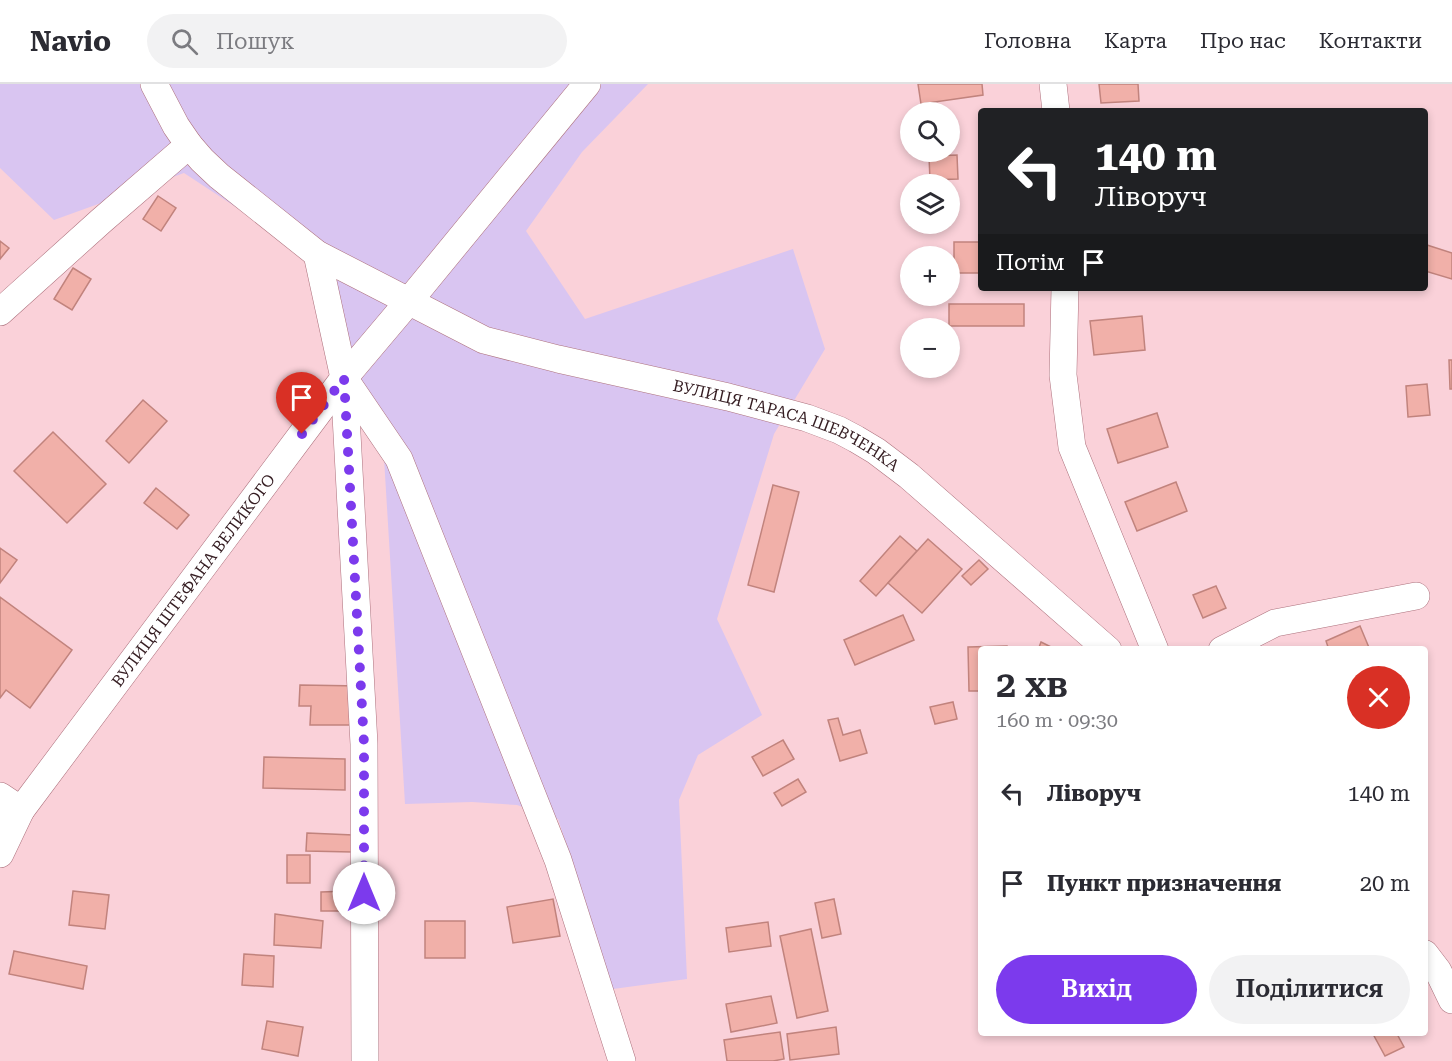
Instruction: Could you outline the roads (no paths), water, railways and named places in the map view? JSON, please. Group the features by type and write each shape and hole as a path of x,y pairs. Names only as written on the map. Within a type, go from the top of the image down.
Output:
{"street":[{"name":"ВУЛИЦЯ ТАРАСА ШЕВЧЕНКА","path":"154,84 166,109 189,145 202,160 317,255 484,340 738,399 807,418 839,430 876,451 909,476 1103,646"},
{"name":"ВУЛИЦЯ ШТЕФАНА ВЕЛИКОГО","path":"0,854 7,808 344,378 587,84"},
{"path":"1053,84 1056,108"},
{"path":"0,312 189,145"},
{"path":"317,255 344,378 364,744 365,1061"},
{"path":"1065,291 1063,375 1072,447 1153,646"},
{"path":"344,378 399,459 558,860 622,1061"},
{"path":"1230,646 1275,623 1416,596"},
{"path":"1428,958 1438,971 1452,1000"}]}
